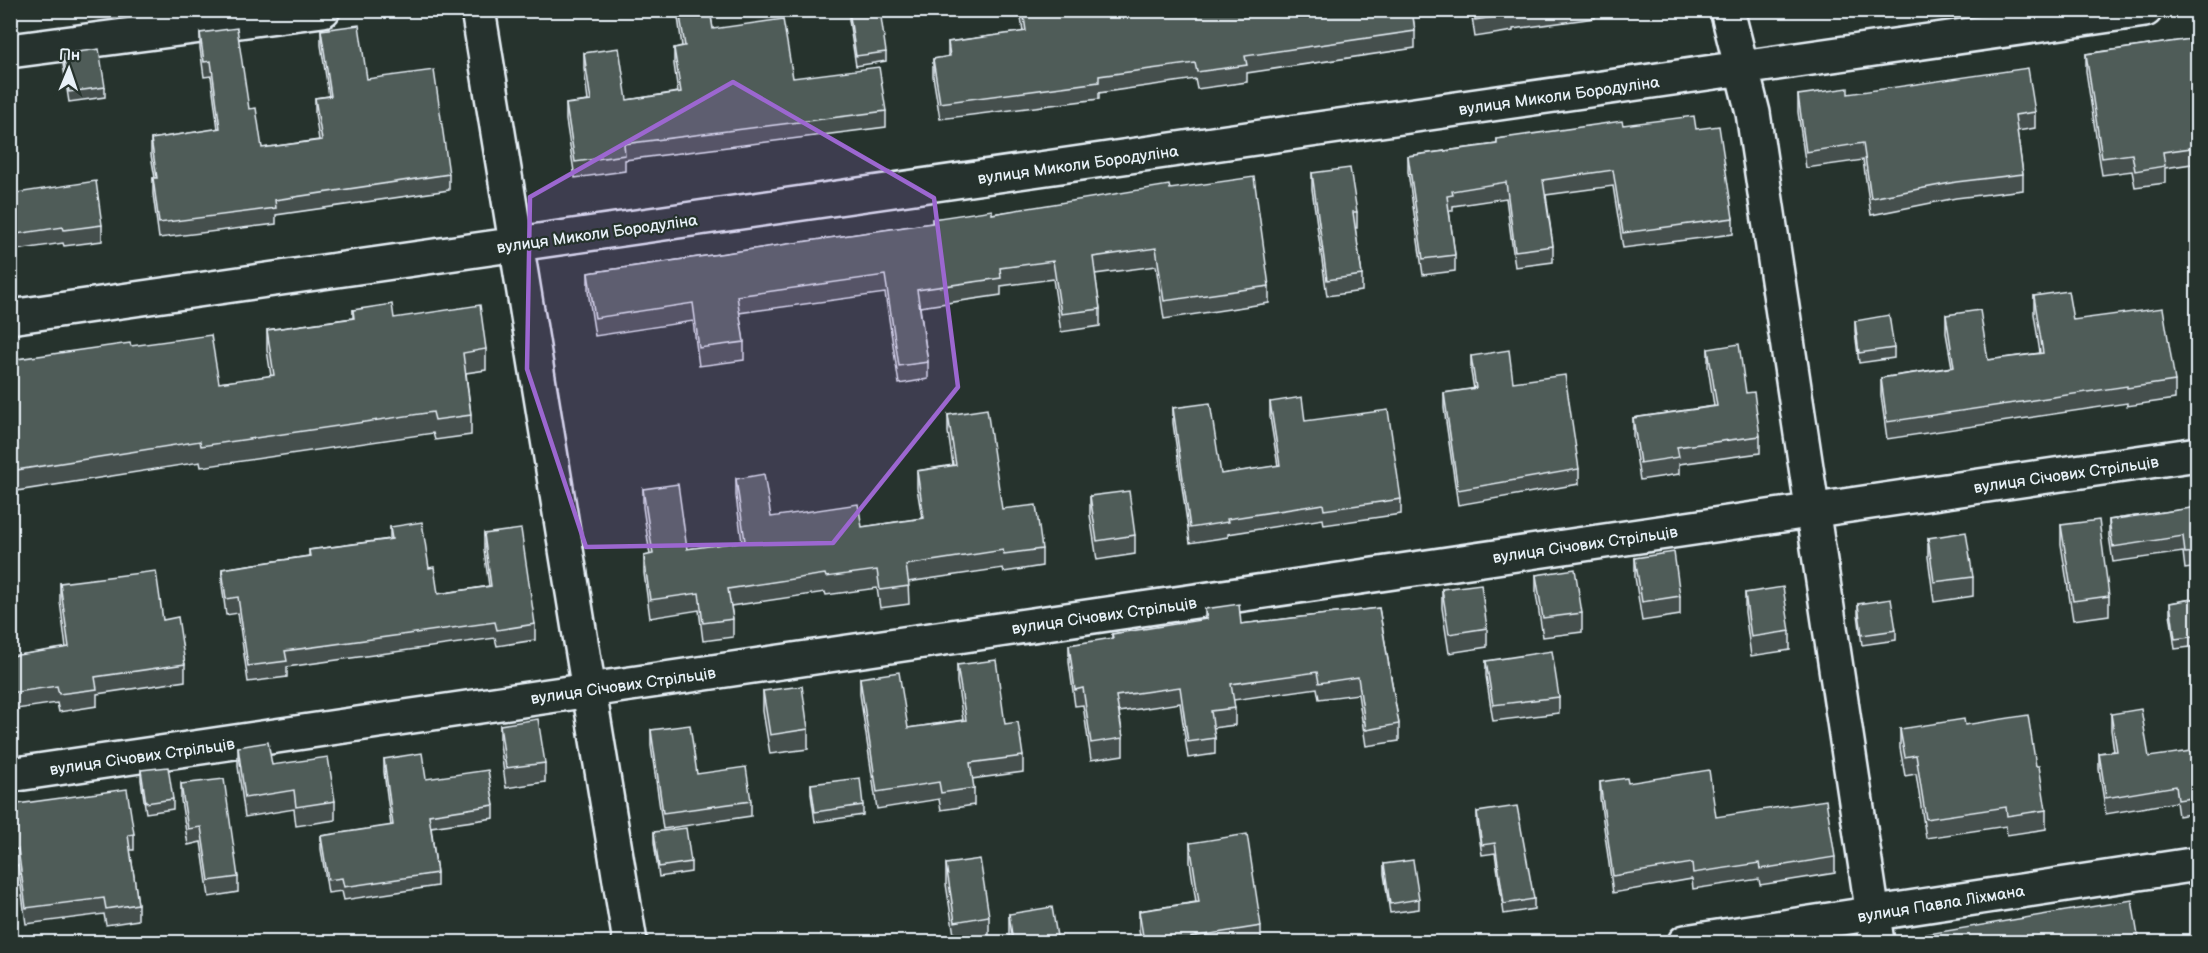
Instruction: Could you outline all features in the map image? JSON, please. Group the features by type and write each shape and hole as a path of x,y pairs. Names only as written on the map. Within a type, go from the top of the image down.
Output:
{"street":[{"path":"10,51 323,10"},
{"path":"478,10 630,942"},
{"path":"1727,10 1753,113 1875,928"},
{"name":"вулиця Миколи Бородуліна","path":"10,317 2145,10"},
{"name":"вулиця Січових Стрільців","path":"10,775 2198,454"},
{"name":"вулиця Павла Ліхмана","path":"1685,942 1875,928 2198,864"}],"highlighted area":[{"path":"733,82 934,198 958,387 833,543 586,547 527,369 530,197"}],"building":[{"path":"679,10 710,10 713,29 783,19 793,78 879,67 886,111 624,144 625,155 575,162 566,104 591,101 584,53 619,48 627,100 681,92 674,48 685,46"},
{"path":"849,10 880,10 886,52 856,56"},
{"path":"1023,10 1412,10 1415,31 1245,56 1247,65 1197,72 1195,63 1099,76 1099,82 940,103 933,59 950,56 948,42 1026,31"},
{"path":"1473,10 1520,10 1513,11 1513,14 1475,20"},
{"path":"359,25 367,79 434,70 449,174 275,200 276,208 159,223 153,178 157,178 151,139 220,128 211,61 204,62 200,33 237,28 249,109 256,108 262,148 322,140 315,98 331,96 321,30"},
{"path":"2198,38 2198,147 2163,152 2165,166 2135,171 2132,154 2102,158 2086,54"},
{"path":"99,49 105,87 69,92 63,54"},
{"path":"2028,68 2035,112 2015,115 2023,174 1956,182 1871,198 1863,143 1806,152 1798,95 1848,88 1848,94"},
{"path":"10,112 13,129 10,129"},
{"path":"1694,116 1696,129 1719,126 1733,218 1623,233 1613,170 1543,180 1553,246 1515,251 1506,182 1452,191 1453,195 1447,196 1455,255 1423,259 1408,156 1497,144 1497,139 1622,121 1623,125"},
{"path":"10,149 17,193 96,181 102,225 64,230 63,227 10,235"},
{"path":"1350,168 1357,212 1353,212 1362,275 1327,280 1312,173"},
{"path":"1254,177 1269,286 1164,301 1156,248 1093,257 1100,309 1061,314 1053,261 1000,268 1001,278 917,290 928,362 899,366 885,275 737,296 744,342 699,348 693,303 595,318 588,273 933,223 932,219 992,210 992,214 1169,185 1170,189"},
{"path":"2068,291 2073,320 2163,308 2175,381 2127,388 2127,386 1887,422 1881,378 1954,367 1946,315 1980,310 1988,360 2043,353 2034,296"},
{"path":"392,304 394,318 480,305 486,349 463,353 471,415 435,420 433,412 201,446 200,441 10,471 10,360 130,343 131,346 211,335 219,383 274,375 267,330 354,318 353,310"},
{"path":"1889,315 1894,348 1859,353 1855,321"},
{"path":"1739,344 1746,393 1754,392 1760,436 1677,447 1679,457 1640,463 1633,418 1717,406 1708,349"},
{"path":"1509,350 1513,382 1565,375 1579,469 1458,490 1444,393 1476,388 1471,356"},
{"path":"1302,397 1305,421 1388,410 1401,499 1324,510 1323,504 1227,519 1228,522 1190,528 1173,408 1210,403 1221,474 1280,465 1270,402"},
{"path":"987,409 1002,509 1036,505 1042,549 1004,554 1003,550 906,565 909,586 880,590 877,570 826,577 825,574 728,589 733,619 703,623 699,593 650,600 644,556 653,554 643,489 678,484 687,549 745,541 736,479 764,474 771,517 858,504 862,527 924,518 917,471 956,465 948,415"},
{"path":"1129,491 1135,535 1097,541 1090,496"},
{"path":"2198,507 2198,552 2185,553 2183,536 2113,547 2109,520"},
{"path":"2099,520 2109,596 2073,601 2061,525"},
{"path":"422,522 429,568 434,567 438,594 491,586 484,534 521,529 535,624 497,630 495,622 285,651 287,661 248,666 238,597 226,599 222,569 310,556 309,550 392,539 390,527"},
{"path":"1966,532 1973,577 1934,582 1928,538"},
{"path":"1674,552 1680,596 1642,602 1635,558"},
{"path":"1575,569 1582,613 1543,618 1536,575"},
{"path":"156,571 163,620 178,617 185,664 95,677 97,689 59,694 57,686 10,693 10,648 12,656 69,647 60,583"},
{"path":"1481,584 1487,628 1449,634 1442,589"},
{"path":"1783,587 1790,631 1751,637 1745,593"},
{"path":"2198,598 2198,636 2175,639 2170,603"},
{"path":"1891,599 1896,630 1862,635 1858,604"},
{"path":"1239,604 1241,624 1379,608 1399,724 1366,730 1358,677 1319,683 1317,672 1231,684 1235,708 1211,711 1215,738 1188,742 1180,687 1116,696 1123,738 1091,743 1083,688 1075,690 1069,645 1113,638 1112,634 1207,619 1205,609"},
{"path":"1552,651 1559,697 1493,705 1486,661"},
{"path":"996,660 1005,724 1018,722 1023,756 970,763 974,788 941,793 939,782 877,792 860,678 899,672 908,728 966,720 957,665"},
{"path":"802,686 808,729 770,735 763,691"},
{"path":"2141,709 2149,757 2191,751 2192,756 2198,755 2198,797 2178,800 2176,786 2106,798 2099,753 2117,751 2111,714"},
{"path":"2028,715 2046,810 2007,816 2006,807 1926,819 1916,755 1905,757 1900,729 1964,719 1965,725"},
{"path":"538,719 545,763 506,768 500,725"},
{"path":"690,725 697,774 746,767 751,801 663,813 651,730"},
{"path":"268,742 272,765 328,757 335,801 296,807 294,790 245,798 238,747"},
{"path":"422,753 426,779 488,770 494,805 429,815 437,873 344,887 342,878 328,880 321,836 393,825 384,759"},
{"path":"168,767 173,799 146,803 141,770"},
{"path":"1709,770 1716,817 1826,800 1835,857 1760,869 1759,863 1693,873 1692,863 1613,876 1600,782 1627,778 1628,783"},
{"path":"860,778 863,805 815,812 811,784"},
{"path":"224,779 238,877 209,881 201,827 188,829 181,784"},
{"path":"127,789 134,834 128,835 138,904 106,909 104,898 26,908 18,849 10,850 10,805"},
{"path":"1517,806 1534,899 1504,904 1495,843 1482,845 1477,812"},
{"path":"686,828 691,862 659,867 654,832"},
{"path":"1247,834 1261,926 1191,937 1192,942 1144,942 1139,911 1199,902 1190,843"},
{"path":"980,859 989,916 955,922 946,864"},
{"path":"1413,860 1419,899 1390,904 1384,864"},
{"path":"2132,900 2139,942 1917,942 1916,936"},
{"path":"1052,907 1058,942 1013,942 1009,914"}]}
